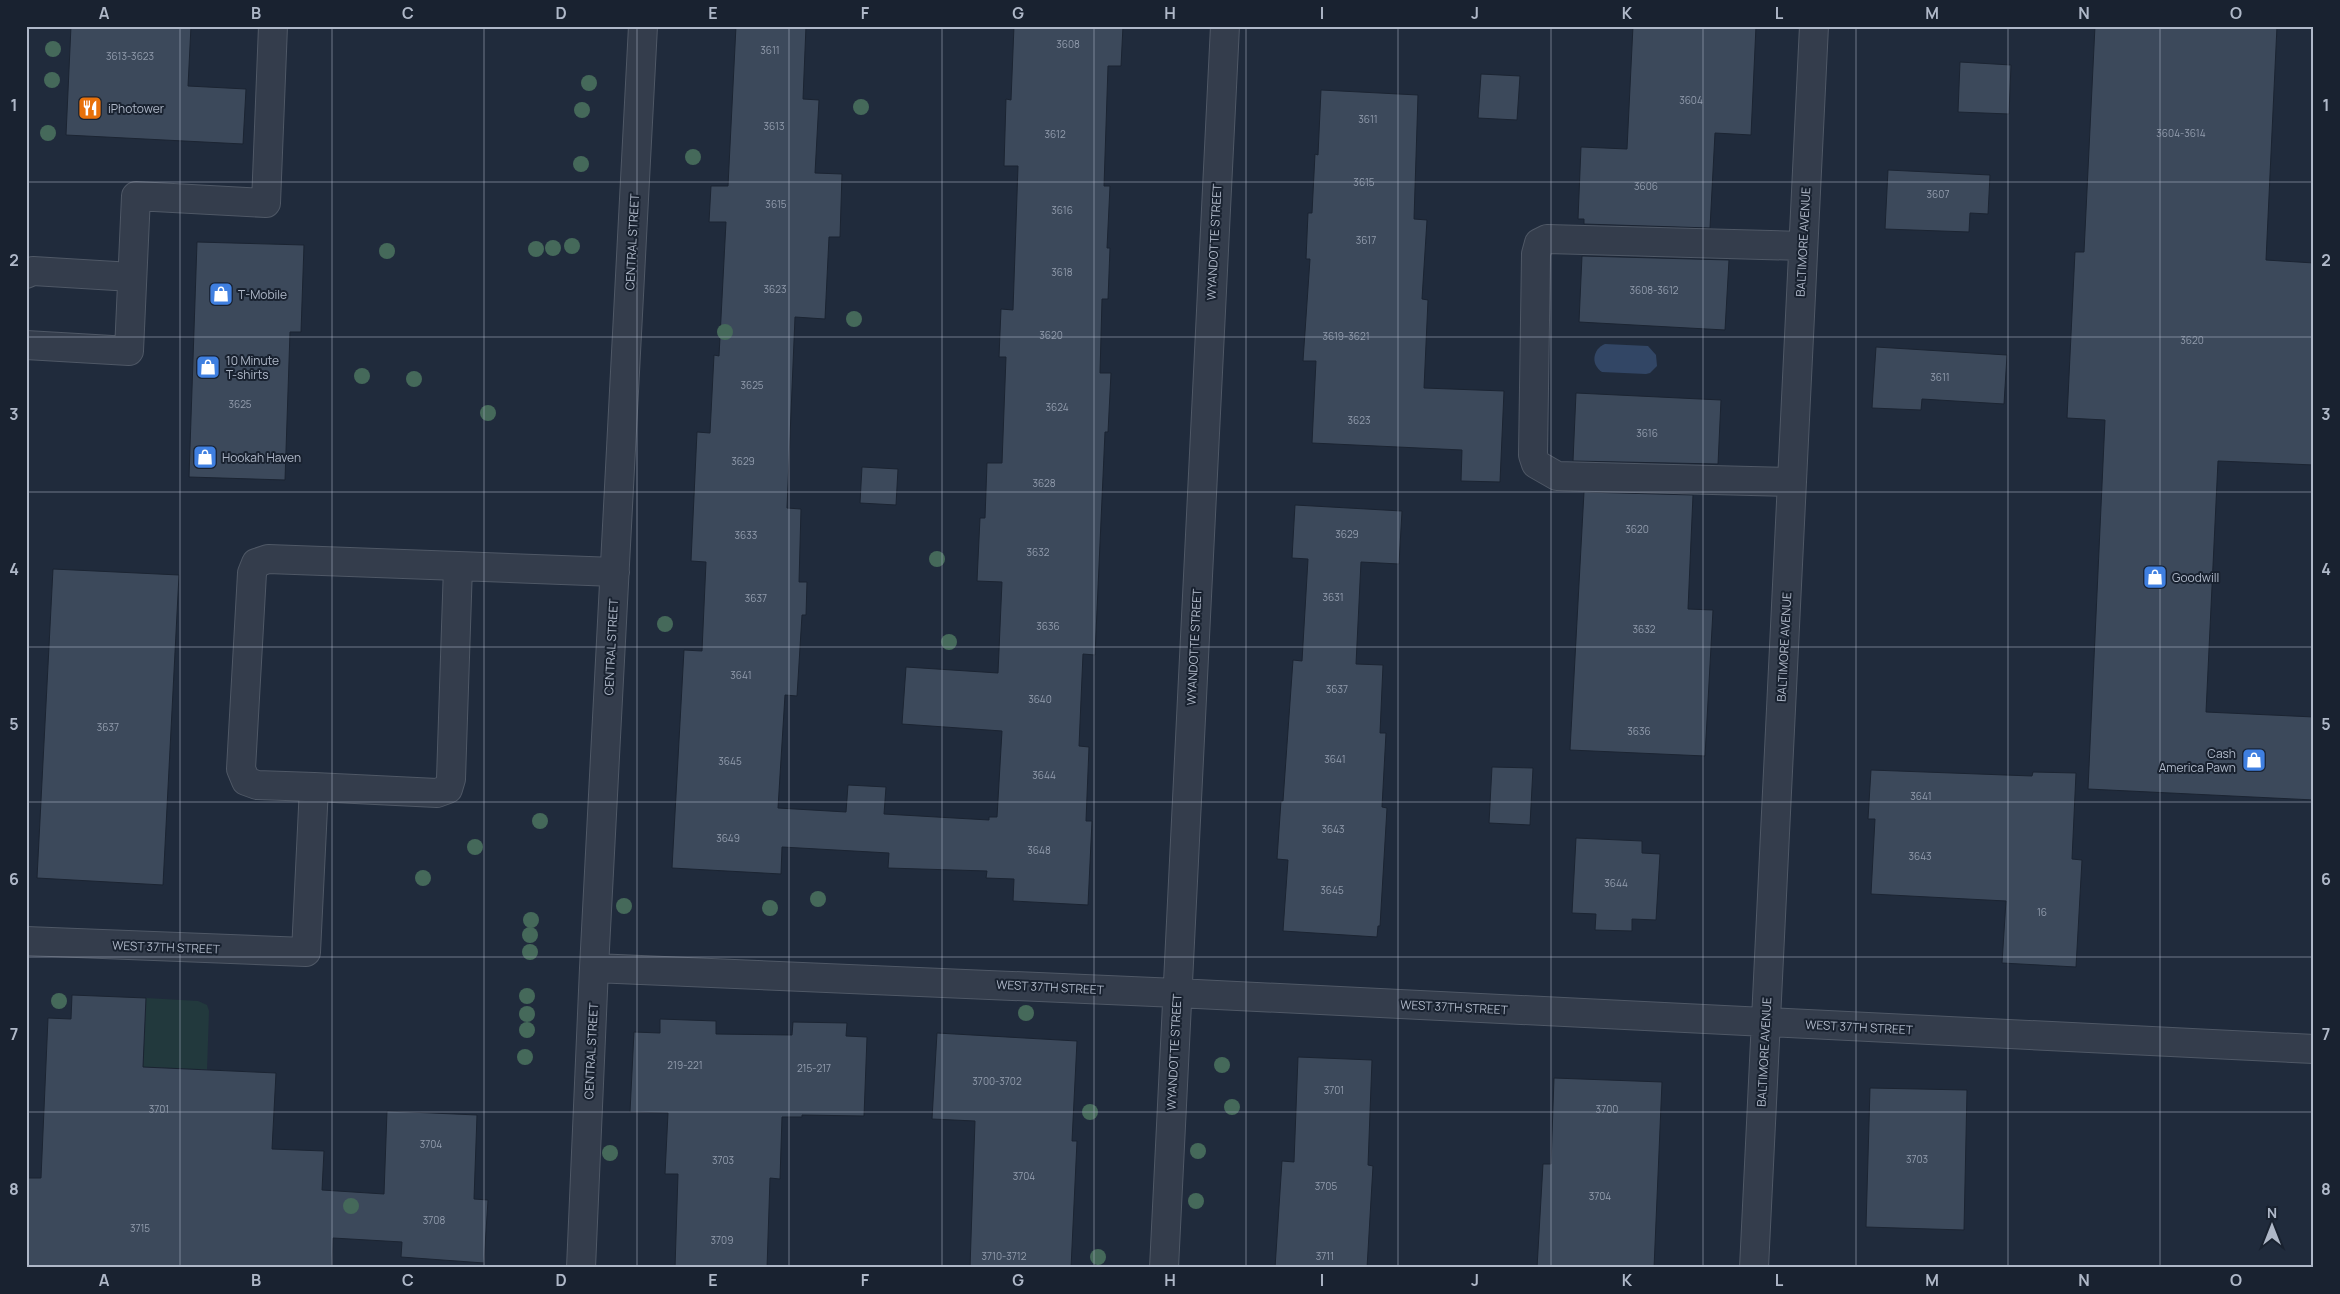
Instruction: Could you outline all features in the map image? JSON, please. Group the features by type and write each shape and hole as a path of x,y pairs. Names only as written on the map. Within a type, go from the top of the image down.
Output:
{"street":[{"path":"26,345 129,351 136,196 266,203 273,26"},
{"name":"CENTRAL STREET","path":"581,1268 594,968 643,26"},
{"name":"WYANDOTTE STREET","path":"1164,1268 1225,26"},
{"name":"BALTIMORE AVENUE","path":"1754,1268 1814,26"},
{"path":"1792,482 1556,476 1536,464 1533,455 1536,254 1539,243 1547,239 1803,246"},
{"path":"26,274 33,271 132,277"},
{"path":"458,566 451,778 448,789 437,794 257,785 246,781 241,769 252,573 256,563 268,558 615,572"},
{"name":"WEST 37TH STREET","path":"26,941 306,952 314,787"},
{"name":"WEST 37TH STREET","path":"594,968 1177,993 2314,1048"}],"green space":[{"path":"146,998 198,1001 207,1005 209,1011 207,1070 143,1067"}],"water":[{"path":"1605,344 1648,346 1656,355 1657,366 1650,373 1646,374 1602,372 1596,365 1595,357 1598,349"}],"building":[{"path":"71,26 191,26 188,86 246,89 243,144 66,135"},
{"path":"736,26 806,26 803,99 819,100 815,173 842,174 840,237 829,237 825,319 795,317 787,508 801,509 799,582 807,582 806,615 802,615 797,696 785,695 778,808 846,812 848,785 886,787 884,814 989,820 989,817 997,817 1002,731 902,724 906,667 998,673 1002,582 977,581 980,518 985,518 987,463 1002,463 1006,357 999,357 1001,309 1013,310 1018,166 1004,166 1006,99 1011,100 1014,26 1123,26 1121,66 1108,66 1104,186 1110,186 1107,248 1110,248 1108,299 1102,299 1100,373 1111,373 1108,432 1105,432 1095,655 1083,654 1079,746 1089,747 1086,821 1092,821 1088,905 1013,901 1014,879 986,878 987,871 888,868 889,853 782,847 781,874 672,868 684,650 702,651 706,562 691,561 697,432 710,433 714,355 719,356 726,222 709,222 711,186 728,186"},
{"path":"1633,26 1756,26 1751,135 1715,133 1710,228 1584,224 1584,219 1578,219 1581,147 1627,149"},
{"path":"2095,26 2277,26 2266,260 2314,263 2314,465 2218,461 2206,712 2314,717 2314,800 2088,789 2105,420 2067,418 2075,252 2084,252"},
{"path":"1960,62 2011,65 2009,114 1958,112"},
{"path":"1481,74 1520,76 1517,120 1478,118"},
{"path":"1321,90 1418,95 1414,219 1427,220 1422,299 1428,300 1424,388 1504,391 1500,482 1461,481 1462,450 1312,443 1316,361 1303,361 1310,259 1306,259 1308,213 1312,213 1315,154 1318,155"},
{"path":"1888,170 1990,175 1988,214 1970,213 1969,232 1885,229"},
{"path":"197,242 304,245 301,332 290,332 285,480 189,477"},
{"path":"1582,256 1729,260 1725,330 1579,322"},
{"path":"1876,347 2007,355 2004,404 1922,399 1921,410 1872,408"},
{"path":"1576,393 1721,400 1718,464 1573,461"},
{"path":"862,467 898,469 896,505 860,503"},
{"path":"1584,492 1693,495 1688,609 1713,610 1705,756 1570,750"},
{"path":"1295,505 1402,511 1399,564 1361,562 1356,664 1383,665 1380,733 1386,733 1382,807 1387,808 1380,926 1378,926 1377,937 1283,931 1288,860 1277,859 1293,660 1302,661 1308,559 1292,558"},
{"path":"53,569 179,575 163,885 37,878"},
{"path":"1492,767 1533,768 1530,825 1489,823"},
{"path":"1871,770 2032,776 2033,772 2076,773 2072,859 2082,860 2076,967 2002,963 2006,901 1871,894 1875,819 1868,819"},
{"path":"1576,838 1642,841 1642,853 1660,854 1656,920 1632,919 1632,931 1595,930 1596,914 1572,913"},
{"path":"72,995 146,998 143,1067 276,1073 272,1149 324,1151 322,1190 384,1194 387,1111 477,1115 474,1199 488,1200 484,1263 401,1257 402,1242 333,1238 332,1268 26,1268 26,1178 41,1178 48,1018 71,1019"},
{"path":"660,1019 716,1021 716,1034 792,1035 793,1022 847,1023 846,1036 867,1037 864,1116 802,1115 802,1117 782,1117 780,1179 770,1178 767,1268 675,1268 678,1174 665,1174 668,1113 630,1112 634,1032 660,1033"},
{"path":"937,1033 1077,1041 1072,1141 1077,1141 1071,1268 970,1268 975,1121 932,1119"},
{"path":"1298,1057 1372,1060 1368,1165 1373,1166 1367,1268 1275,1268 1282,1161 1294,1162"},
{"path":"1554,1078 1662,1082 1654,1268 1537,1268 1543,1164 1551,1164"},
{"path":"1870,1088 1967,1090 1964,1230 1866,1227"}],"place":[{"name":"iPhotower","path":"90,108"},
{"name":"T-Mobile","path":"221,294"},
{"name":"10 Minute T-shirts","path":"208,367"},
{"name":"Hookah Haven","path":"205,457"},
{"name":"Goodwill","path":"2155,577"},
{"name":"Cash America Pawn","path":"2254,760"}]}
